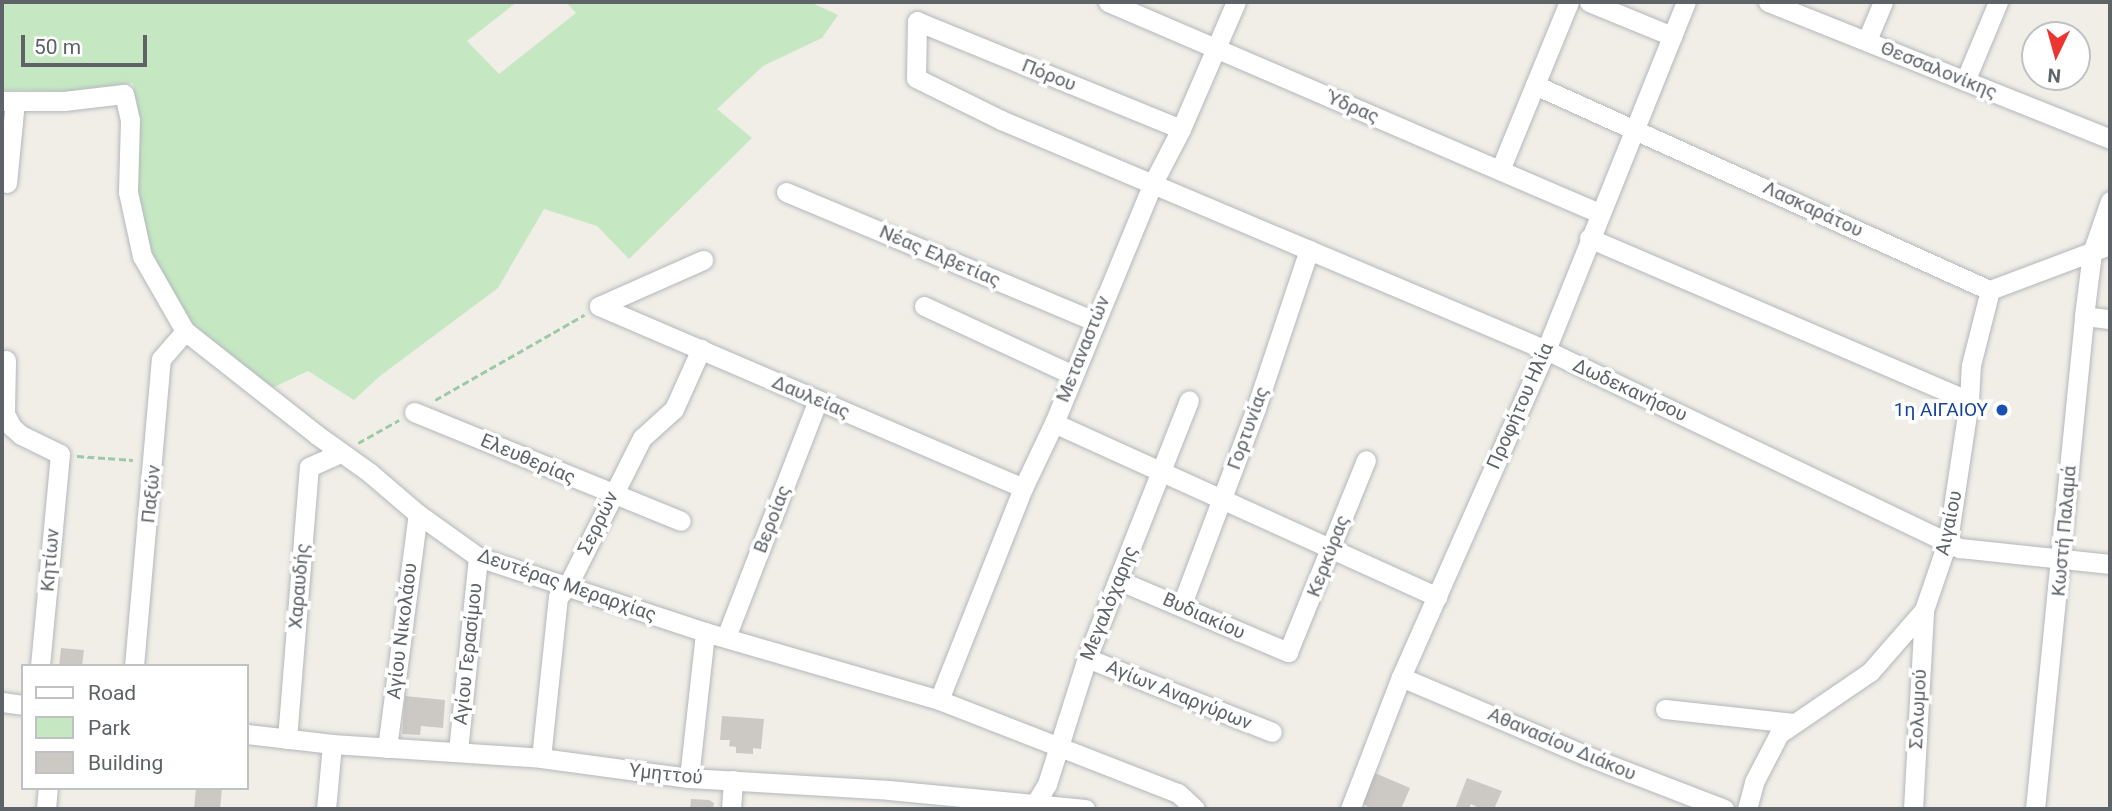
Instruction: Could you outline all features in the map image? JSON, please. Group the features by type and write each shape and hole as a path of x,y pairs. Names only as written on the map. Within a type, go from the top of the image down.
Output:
{"street":[{"name":"Ύδρας","path":"1108,2 1599,213"},
{"name":"Μεταναστών","path":"939,700 1023,488 1054,423 1094,321 1153,183 1181,129 1236,2"},
{"path":"1500,170 1569,2"},
{"path":"1589,2 1672,36"},
{"name":"Προφήτου Ηλία","path":"1350,809 1401,677 1546,351 1599,213 1686,2"},
{"path":"1867,40 1883,2"},
{"path":"1965,80 1998,2"},
{"name":"Θεσσαλονίκης","path":"1777,4 2110,139"},
{"name":"Πόρου","path":"917,21 1181,129"},
{"name":"Δωδεκανήσου","path":"917,21 916,78 1001,120 1546,351 1960,548 2110,564"},
{"name":"Λασκαράτου","path":"1535,85 1990,290"},
{"name":"Δευτέρας Μεραρχίας","path":"8,101 64,101 124,94 130,120 128,192 142,256 185,331 340,453 370,472 418,514 478,557 705,632 939,700 1058,744 1178,793 1195,809"},
{"path":"7,183 8,101"},
{"name":"Νέας Ελβετίας","path":"786,192 1094,321"},
{"name":"Κωστή Παλαμά","path":"2035,809 2091,253 2110,201"},
{"path":"1589,238 1969,401"},
{"path":"1990,290 2110,245"},
{"name":"Γορτυνίας","path":"1182,604 1223,499 1310,250"},
{"path":"598,306 703,260"},
{"name":"Αιγαίου","path":"1747,809 1762,763 1779,734 1870,672 1924,610 1948,540 1972,365 1990,290"},
{"name":"Δαυλείας","path":"598,306 1023,488"},
{"path":"924,306 1073,375"},
{"path":"2084,316 2110,319"},
{"name":"Παξών","path":"134,664 155,461 161,359 185,331"},
{"name":"Σερρών","path":"541,758 558,597 567,587 642,438 674,409 701,349"},
{"path":"6,360 5,414 12,427 20,435 60,454"},
{"name":"Βεροίας","path":"726,637 818,400"},
{"name":"Μεγαλόχαρης","path":"1033,807 1047,784 1087,658 1189,401"},
{"name":"Ελευθερίας","path":"414,412 611,495 681,521"},
{"path":"1054,423 1437,597"},
{"name":"Χαραυδής","path":"287,739 309,467 340,453"},
{"name":"Κητίων","path":"40,664 60,454"},
{"name":"Κερκύρας","path":"1288,652 1366,460"},
{"name":"Αγίου Νικολάου","path":"387,748 418,514"},
{"name":"Αγίου Γερασίμου","path":"458,751 478,557"},
{"name":"Βυδιακίου","path":"1118,580 1182,604 1288,652"},
{"name":"Σολωμού","path":"1913,809 1924,610"},
{"path":"689,778 705,632"},
{"name":"Αγίων Αναργύρων","path":"1087,658 1272,732"},
{"name":"Αθανασίου Διάκου","path":"1401,677 1587,756 1724,809"},
{"path":"2,702 21,705"},
{"path":"1665,709 1793,723"},
{"name":"Υμηττού","path":"248,734 332,744 541,758 689,778 733,780 888,799 1085,809"},
{"path":"326,809 332,744"},
{"path":"731,809 733,780"},
{"path":"46,809 48,790"}],"path":[{"path":"340,453 598,306"},
{"path":"60,454 155,461"}],"green space":[{"path":"2,2 517,2 467,41 499,74 576,13 566,2 810,2 838,15 822,38 763,66 717,109 752,138 629,259 597,226 544,209 498,288 380,376 354,400 308,371 272,388 188,320 152,253 138,193 138,110 133,83 67,91 2,90"}],"building":[{"path":"61,648 84,650 82,664 59,664"},
{"path":"405,696 445,700 443,728 421,726 420,735 402,734"},
{"path":"722,716 764,719 761,749 753,748 753,754 736,753 736,747 729,746 730,740 720,740"},
{"path":"1375,773 1410,788 1402,807 1368,807 1362,803"},
{"path":"1467,778 1502,791 1494,809 1481,809 1471,804 1469,809 1455,809"},
{"path":"196,790 222,790 220,809 194,809"},
{"path":"691,799 709,800 714,803 713,809 690,809"}],"place":[{"name":"1η ΑΙΓΑΙΟΥ","path":"2002,410"}]}
